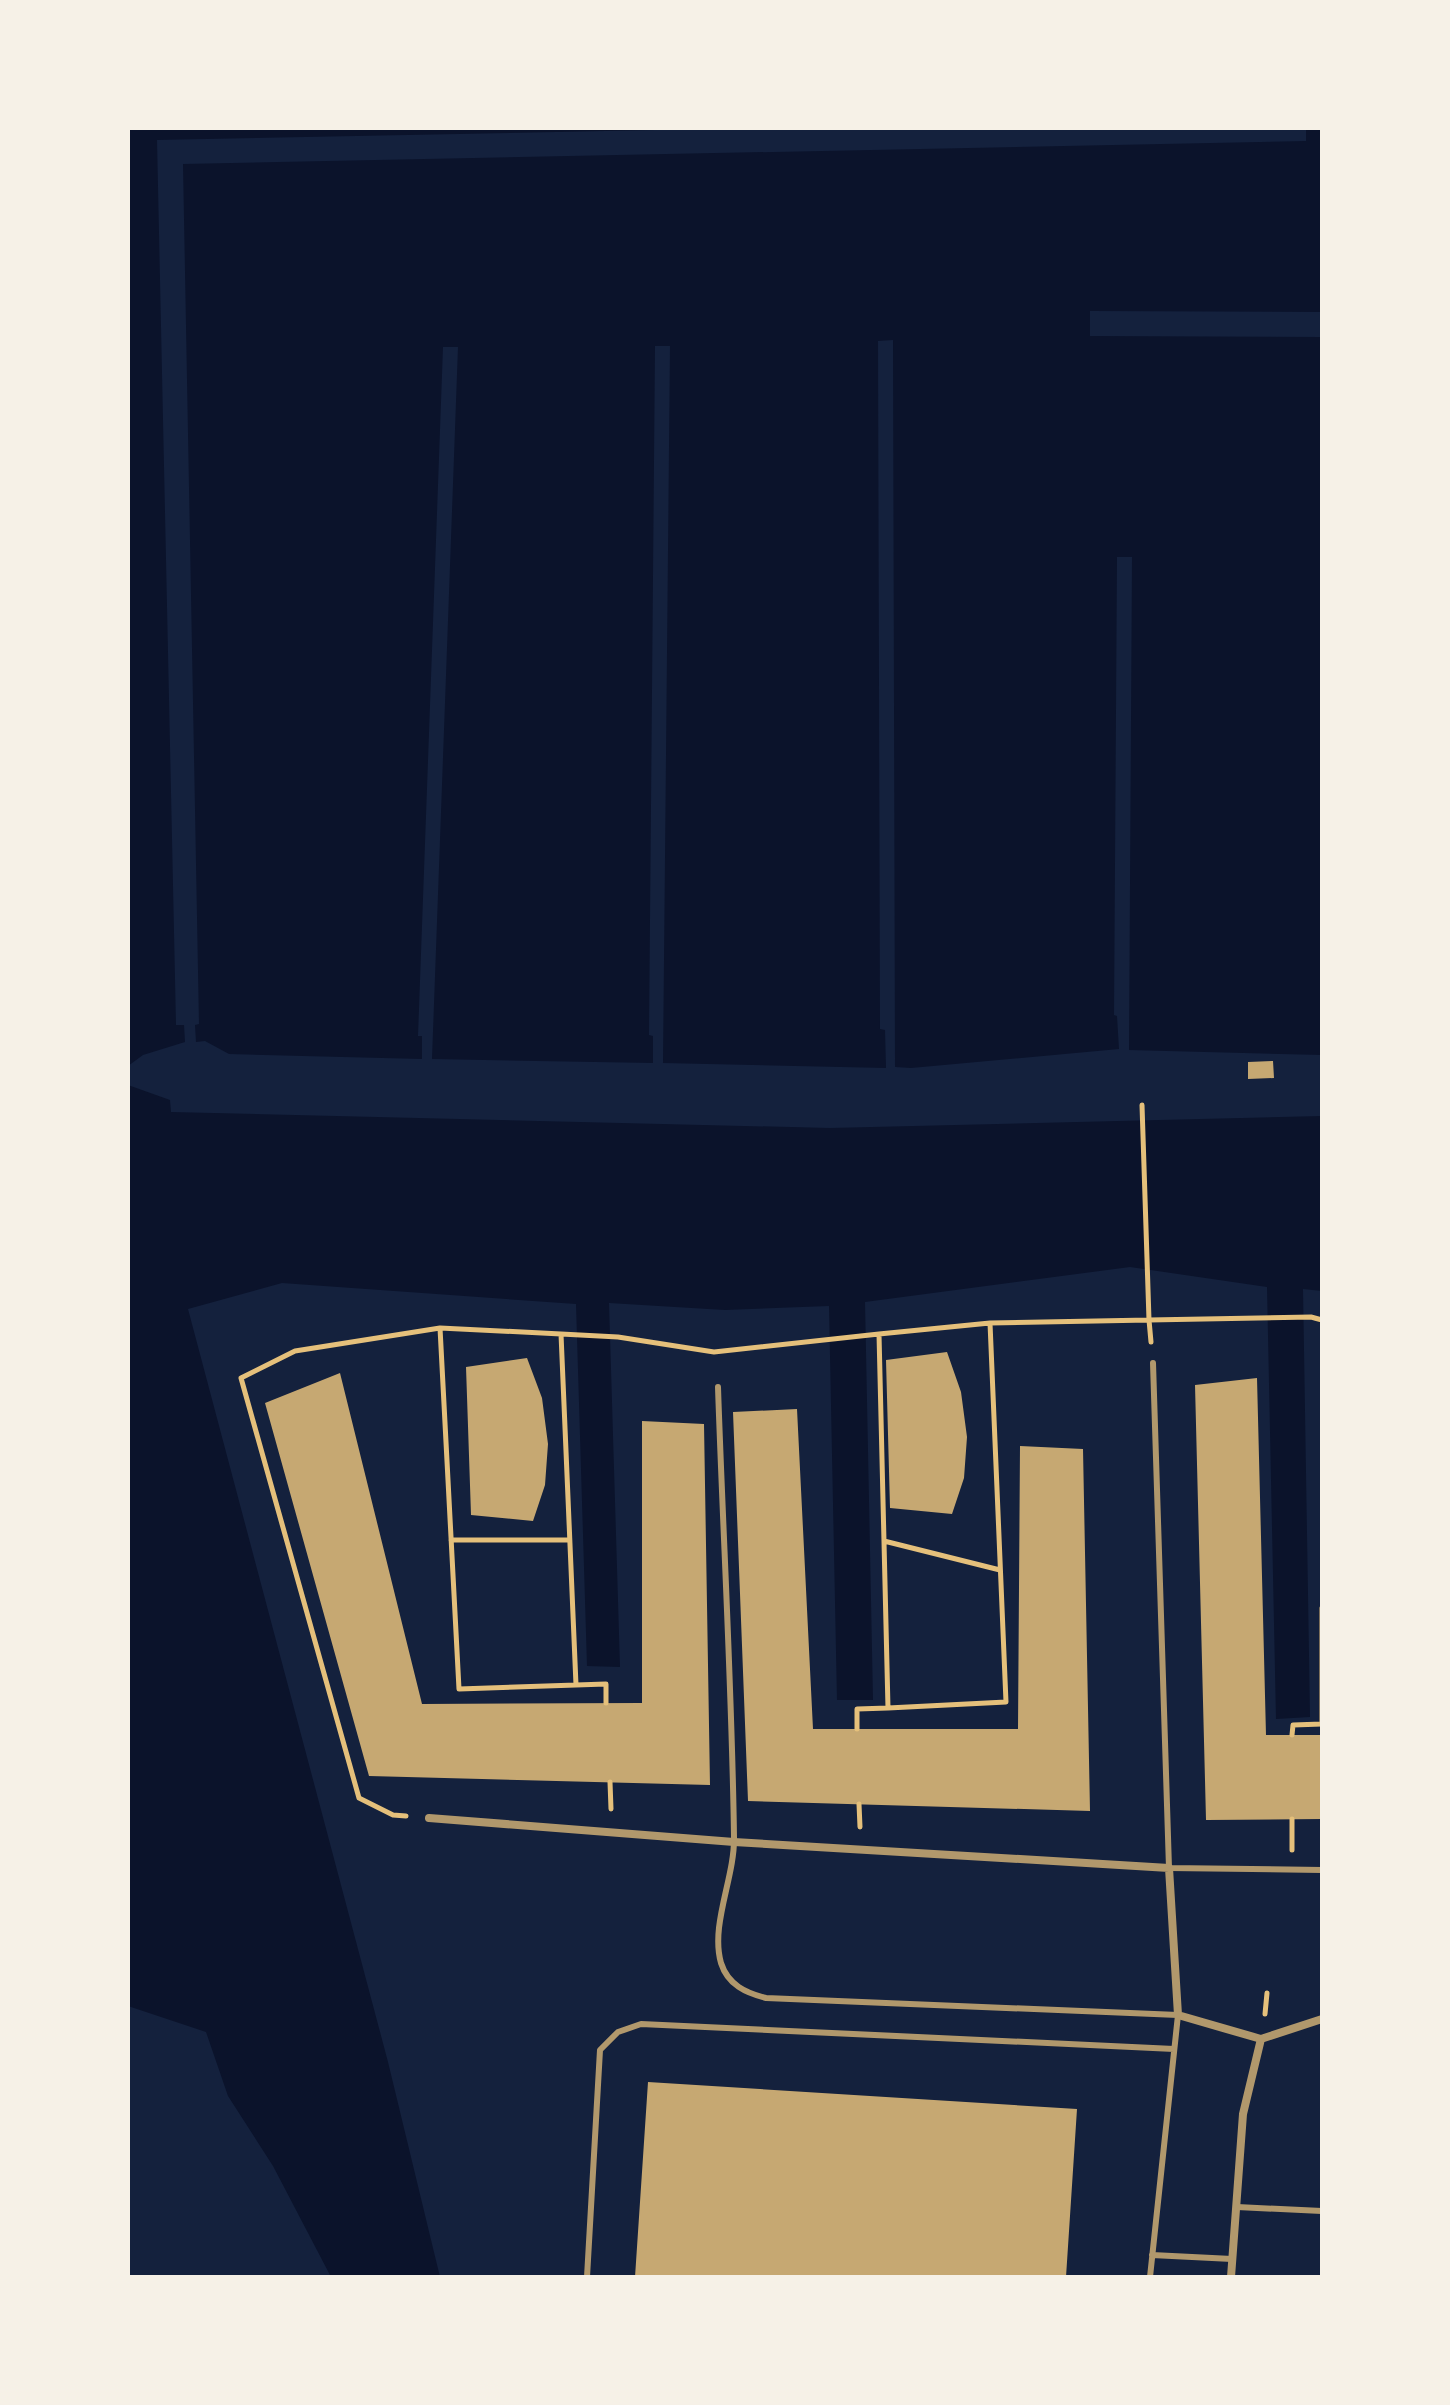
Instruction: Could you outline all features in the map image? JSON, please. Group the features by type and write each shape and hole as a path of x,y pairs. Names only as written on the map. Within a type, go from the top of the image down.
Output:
{"street":[{"path":"429,1818 734,1842 1169,1868 1178,2015 1261,2039 1322,2019"},
{"path":"1231,2277 1243,2114 1261,2039"}],"lane":[{"path":"1153,1363 1169,1868 1322,1870"},
{"path":"718,1387 734,1842 718,1946 722,1966 733,1984 747,1994 766,1998 1178,2015 1150,2277"},
{"path":"587,2277 600,2050 618,2032 641,2024 1174,2049"},
{"path":"1237,2207 1322,2211"},
{"path":"1152,2255 1232,2259"}],"path":[{"path":"1142,1105 1146,1277 1153,1363"},
{"path":"429,1818 393,1815 359,1798 241,1378 295,1351 440,1328 618,1337 714,1352 990,1323 1311,1317 1322,1320"},
{"path":"857,1729 857,1709 1006,1702 990,1323"},
{"path":"440,1328 459,1689 606,1684 606,1703"},
{"path":"561,1334 576,1685"},
{"path":"879,1334 888,1708"},
{"path":"451,1540 569,1540"},
{"path":"884,1541 1000,1570"},
{"path":"1292,1735 1293,1725 1322,1724 1322,1608"}],"water":[{"path":"128,128 1322,128 1322,1291 1303,1289 1310,1717 1276,1719 1267,1287 1130,1267 865,1302 873,1700 837,1700 829,1306 725,1310 609,1303 620,1667 587,1666 576,1304 282,1283 188,1309 388,2062 440,2277 331,2277 273,2166 228,2096 206,2032 128,2006"}],"pier":[{"path":"752,128 1306,128 1306,141 183,164 199,1024 195,1025 196,1042 205,1041 229,1054 422,1059 422,1036 418,1036 443,347 458,347 432,1059 653,1063 653,1036 649,1035 655,346 670,346 663,1063 886,1068 885,1030 880,1029 878,341 893,340 895,1067 1119,1049 1117,1016 1114,1015 1117,557 1132,557 1129,1050 1322,1055 1322,1116 830,1128 171,1112 170,1100 128,1085 128,1066 143,1055 185,1042 184,1025 176,1025 157,140"},
{"path":"1090,311 1322,312 1322,337 1090,336"}],"building":[{"path":"1273,1061 1274,1078 1248,1079 1248,1062"},
{"path":"947,1352 961,1392 967,1437 964,1478 952,1514 890,1508 886,1360"},
{"path":"527,1358 542,1398 548,1444 545,1485 533,1521 471,1515 466,1367"},
{"path":"340,1373 422,1704 642,1703 642,1421 704,1424 710,1785 369,1776 265,1403"},
{"path":"1257,1378 1266,1735 1322,1735 1322,1819 1206,1820 1195,1385"},
{"path":"797,1409 813,1729 1018,1729 1020,1446 1083,1449 1090,1811 748,1801 733,1412"},
{"path":"648,2082 1077,2109 1066,2277 635,2277"}]}
